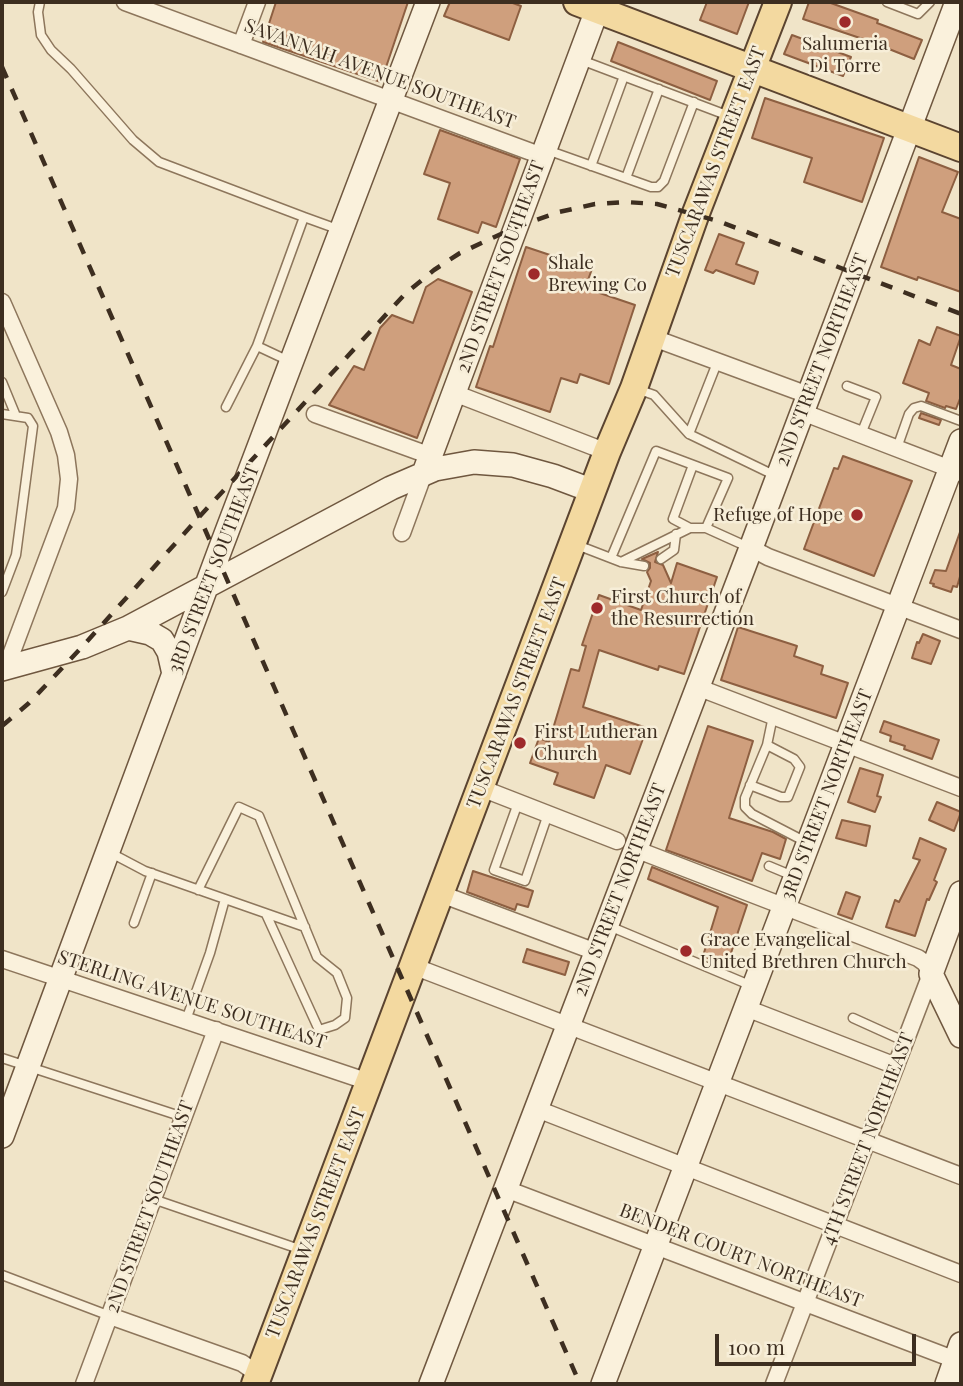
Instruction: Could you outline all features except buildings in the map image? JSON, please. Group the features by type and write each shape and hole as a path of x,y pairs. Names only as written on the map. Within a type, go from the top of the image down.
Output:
{"main road":[{"name":"TUSCARAWAS STREET EAST","path":"262,1381 306,1251 369,1082 778,2"},
{"path":"591,4 961,148"}],"street":[{"name":"SAVANNAH AVENUE SOUTHEAST","path":"125,2 390,100 543,153"},
{"path":"241,45 257,2"},
{"name":"3RD STREET SOUTHEAST","path":"2,1136 173,674 428,2"},
{"name":"2ND STREET SOUTHEAST","path":"402,533 578,59 591,4"},
{"name":"2ND STREET NORTHEAST","path":"431,1384 607,925 626,845 697,687 955,7"},
{"path":"2,302 59,432 66,455 69,480 66,508 3,671"},
{"path":"651,337 805,403 861,434 956,471"},
{"path":"454,393 607,452"},
{"path":"314,414 427,465 493,463 533,470 593,491"},
{"name":"3RD STREET NORTHEAST","path":"603,1384 898,607 956,471 961,441"},
{"path":"3,671 82,647 128,628 391,488 427,465"},
{"path":"751,548 768,557 961,630"},
{"path":"128,628 150,633 162,640 169,652 173,674"},
{"path":"697,687 961,788"},
{"path":"481,788 918,958 925,963 961,1036"},
{"name":"4TH STREET NORTHEAST","path":"774,1384 961,893"},
{"path":"441,894 596,953"},
{"name":"STERLING AVENUE SOUTHEAST","path":"2,959 369,1082"},
{"path":"413,967 961,1176"},
{"path":"746,1008 896,1066"},
{"name":"2ND STREET SOUTHEAST","path":"84,1384 216,1030"},
{"path":"537,1109 961,1274"},
{"name":"BENDER COURT NORTHEAST","path":"506,1189 805,1303 959,1355"},
{"path":"110,1316 242,1363 262,1381"},
{"path":"947,1384 959,1355"}],"lane":[{"path":"40,2 38,12 41,35 51,50 71,69 133,141 159,162 341,230"},
{"path":"887,2 918,13 930,2 955,7"},
{"path":"578,59 733,117"},
{"path":"591,166 624,76"},
{"path":"626,178 659,89"},
{"path":"543,153 651,187 662,185 694,102"},
{"path":"226,407 257,346 304,217"},
{"path":"257,346 291,362"},
{"path":"689,434 715,368"},
{"path":"2,382 16,416"},
{"path":"847,386 876,397 861,434"},
{"path":"634,388 654,395 689,434 778,477"},
{"path":"897,448 909,414 914,408 921,406 961,421"},
{"path":"2,414 28,418 33,426 16,555 5,576 2,592"},
{"path":"611,558 656,452 728,478 706,528"},
{"path":"690,528 673,519 693,465"},
{"path":"621,562 690,528 706,528 751,548"},
{"path":"661,559 674,550 676,534"},
{"path":"573,543 621,562 645,566"},
{"path":"774,716 766,745 745,798 745,807 752,814 808,843"},
{"path":"750,785 781,797 788,797 800,766 794,759 766,745"},
{"path":"518,803 494,870 525,881 548,814"},
{"path":"198,890 239,807 259,816 317,957 337,972 347,998 345,1018 335,1025 319,1030 266,914"},
{"path":"107,851 152,873 304,928"},
{"path":"769,866 796,877"},
{"path":"134,923 152,873"},
{"path":"186,1020 210,953 225,899"},
{"path":"607,925 754,986"},
{"path":"853,1018 906,1042"},
{"path":"2,1058 183,1117"},
{"path":"153,1199 306,1251"},
{"path":"2,1275 110,1316"}],"railway":[{"path":"2,67 580,1384"},
{"path":"2,726 29,703 82,647 405,294 460,253 516,227 559,212 595,204 657,204 718,221 961,314"}],"place":[{"name":"Salumeria Di Torre","path":"845,22"},
{"name":"Shale Brewing Co","path":"534,274"},
{"name":"Refuge of Hope","path":"857,515"},
{"name":"First Church of the Resurrection","path":"597,608"},
{"name":"First Lutheran Church","path":"520,743"},
{"name":"Grace Evangelical United Brethren Church","path":"686,951"}]}
